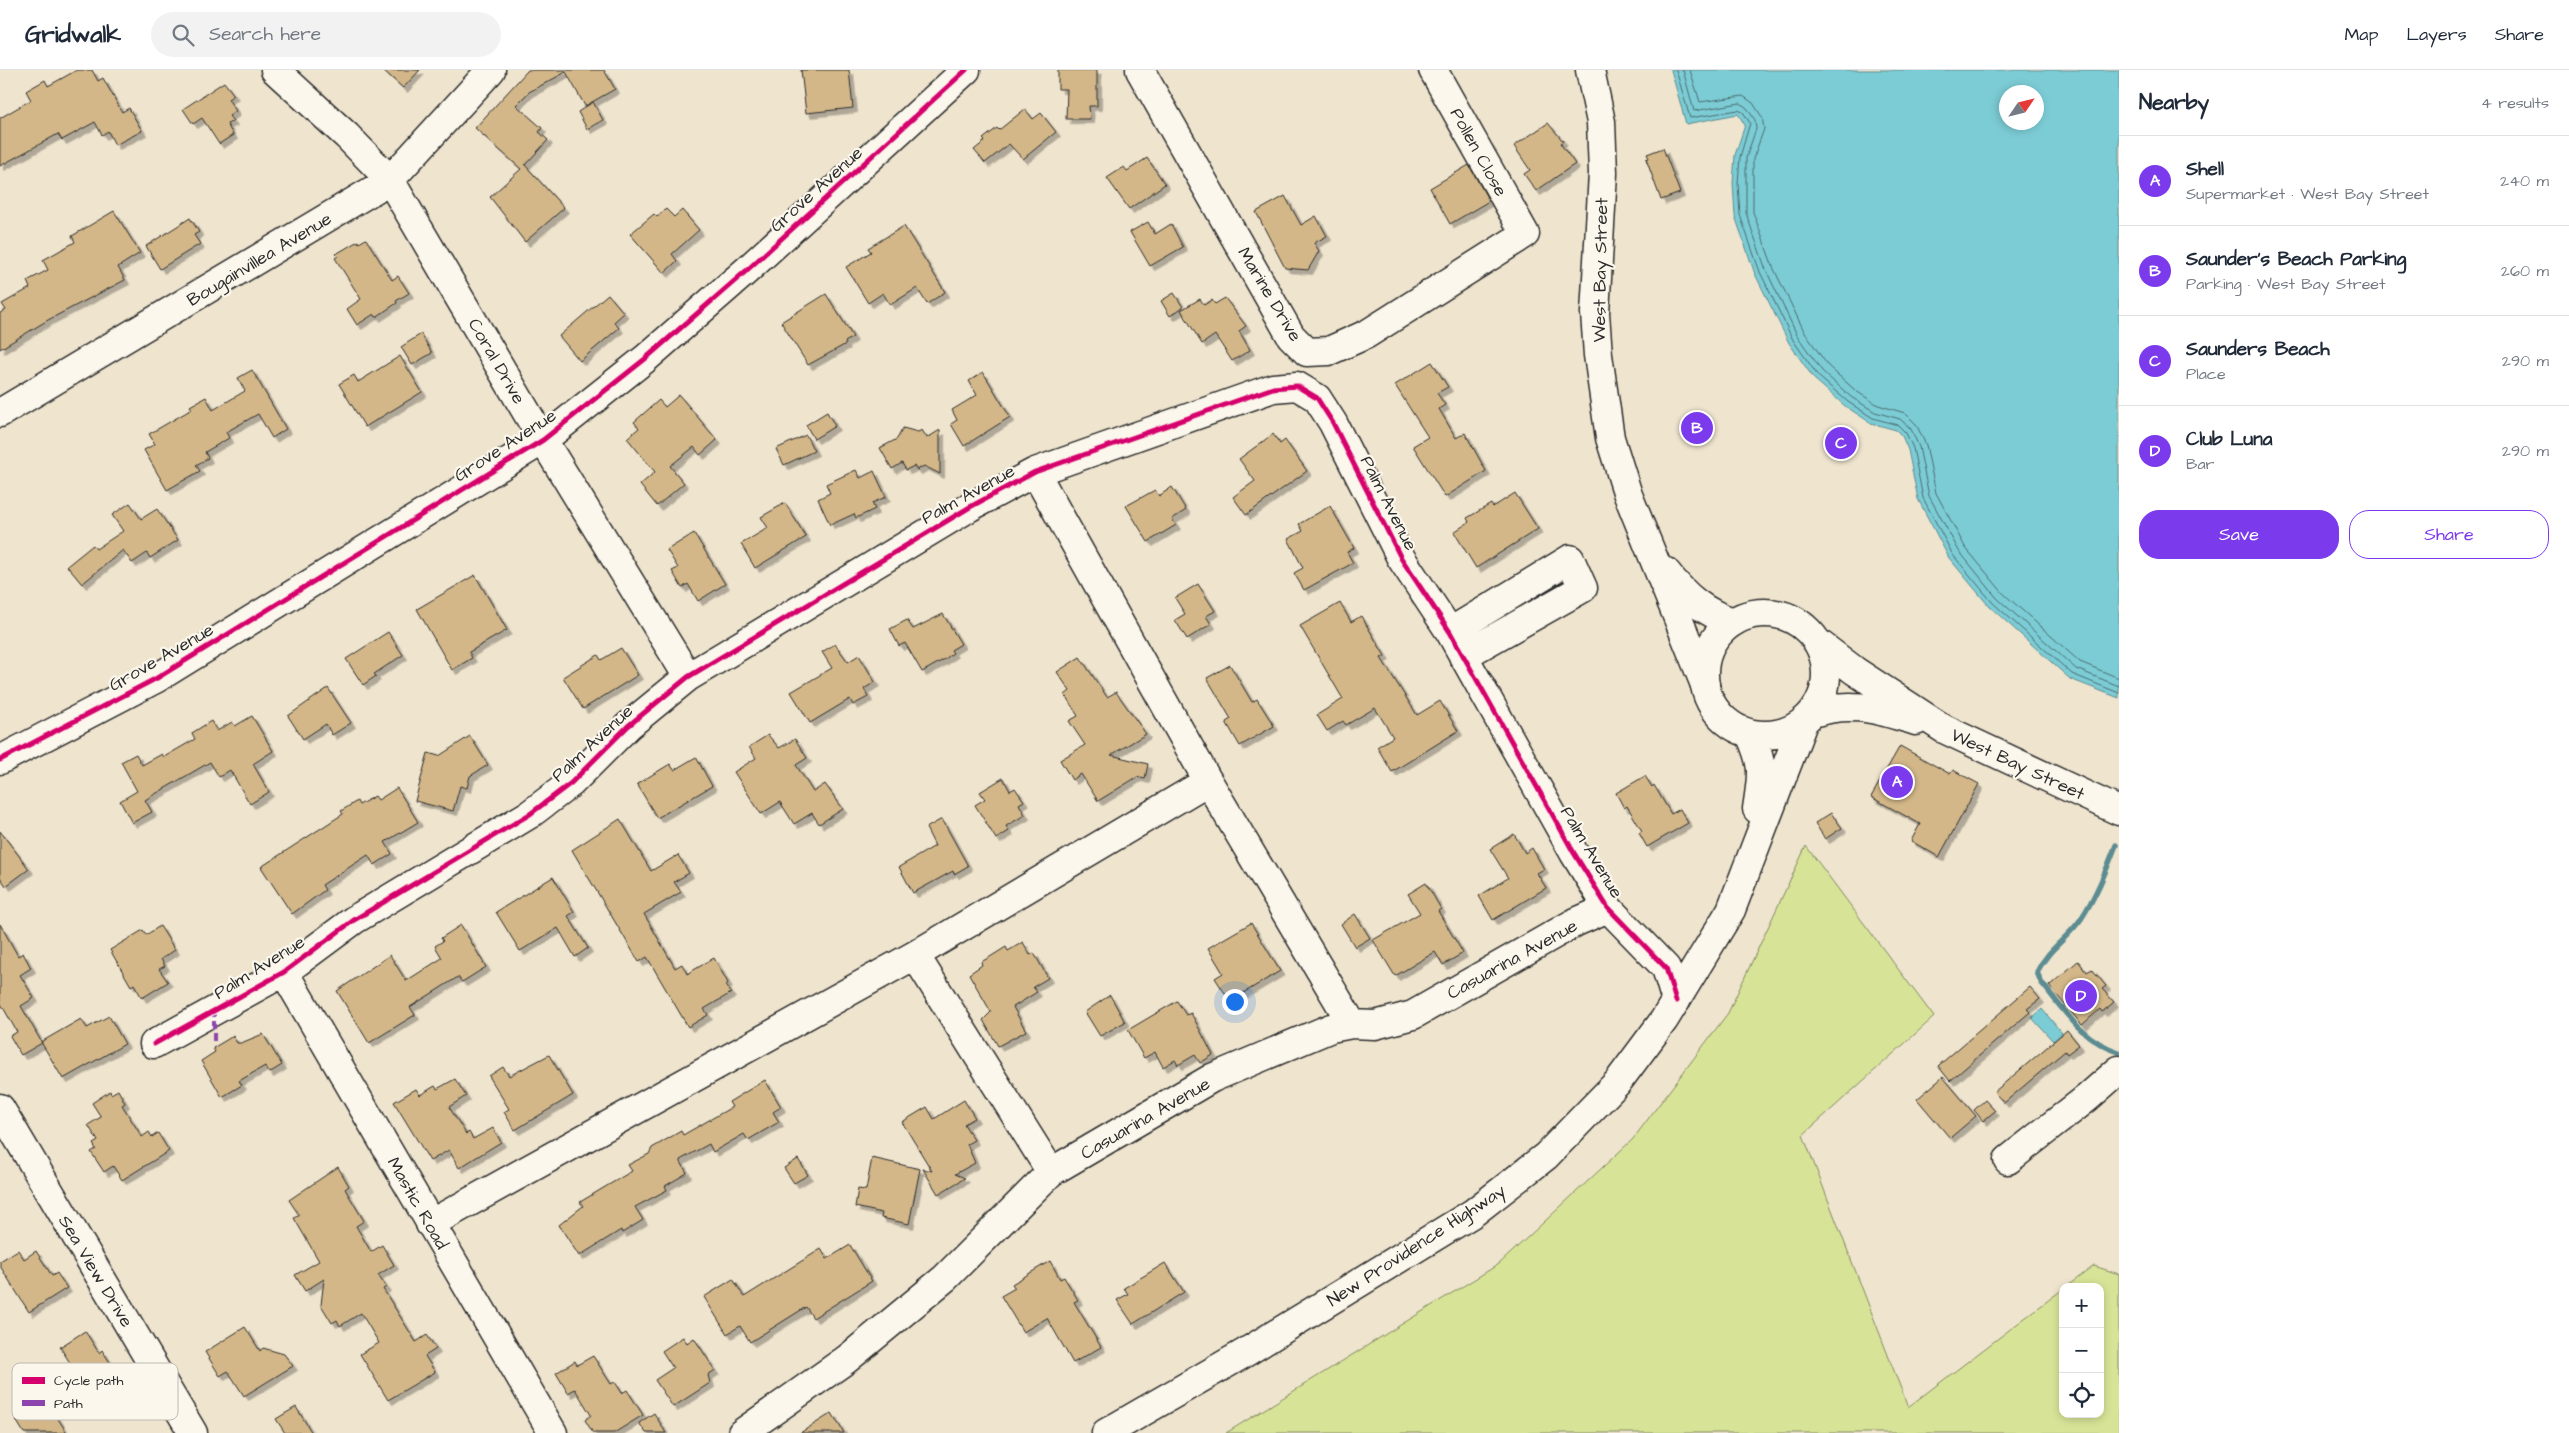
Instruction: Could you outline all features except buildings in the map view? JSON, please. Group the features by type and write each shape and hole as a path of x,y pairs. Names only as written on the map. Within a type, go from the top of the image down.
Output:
{"main road":[{"name":"Coral Drive","path":"275,70 347,136 390,180 543,440 688,678"},
{"name":"Bougainvillea Avenue","path":"0,413 390,180 491,70"},
{"name":"Grove Avenue","path":"0,760 157,678 543,440 645,359 966,70"},
{"name":"Marine Drive","path":"1140,70 1291,336 1307,352 1329,351 1367,334 1525,234"},
{"name":"Pollen Close","path":"1432,70 1525,234"},
{"name":"West Bay Street","path":"1590,70 1601,122 1603,173 1595,305 1599,364 1610,438 1628,495 1650,553 1712,705 1725,721 1750,734 1761,736 1784,734 1808,718 1832,707 1852,705 1871,708 1944,729"},
{"name":"Palm Avenue","path":"154,1044 284,972 354,920 530,814 571,783 628,726 688,678 970,507 1035,472 1273,388 1297,386 1317,398 1333,423 1401,558 1450,632 1574,853 1608,908 1666,968 1676,1002"},
{"path":"1035,472 1208,782 1352,1024"},
{"name":"West Bay Street","path":"1650,553 1680,590 1700,608 1733,622"},
{"path":"1450,632 1570,560 1583,588 1463,656"},
{"name":"West Bay Street","path":"1705,685 1706,656 1721,631 1733,622 1760,613 1783,616 1804,627 1817,642 1855,671 1944,729 2119,811"},
{"name":"West Bay Street","path":"1808,718 1825,690 1824,659 1817,642"},
{"name":"New Providence Highway","path":"1106,1433 1243,1354 1473,1213 1546,1156 1617,1083 1676,1002 1700,962 1730,910 1808,718"},
{"name":"New Providence Highway","path":"1747,867 1762,772 1761,758 1750,734"},
{"path":"430,1224 915,955 1208,782"},
{"name":"Casuarina Avenue","path":"742,1433 847,1359 946,1278 1051,1172 1212,1078 1314,1035 1352,1024 1375,1025 1413,1015 1576,922 1608,908"},
{"path":"915,955 1051,1172"},
{"path":"1666,968 1700,962"},
{"name":"Mastic Road","path":"284,972 553,1433"},
{"path":"2008,1160 2087,1098 2119,1070"},
{"name":"Sea View Drive","path":"3,1120 145,1363"}],"green space":[{"path":"1806,846 1934,1017 1803,1135 1908,1407 2059,1292 2059,1418 2104,1418 2104,1283 2071,1283 2094,1266 2119,1274 2119,1433 1226,1433 1499,1264 1633,1139 1728,1013"}],"water":[{"path":"1671,70 2119,70 2119,698 2070,679 1989,606 1949,558 1918,499 1908,450 1902,436 1896,430 1871,423 1845,406 1814,379 1789,343 1755,274 1735,216 1733,183 1735,155 1745,125 1738,114 1686,124"},
{"path":"2042,1009 2062,1033 2053,1041 2032,1018"}],"waterway":[{"path":"2116,845 2096,892 2081,919 2052,950 2037,972 2041,982 2066,1014 2084,1032 2106,1047 2119,1052"}],"marked path":[{"path":"214,1011 214,1041"}],"cycle path":[{"path":"0,760 157,678 543,440 645,359 746,271 966,70"},
{"path":"154,1044 284,972 354,920 530,814 571,783 628,726 688,677 970,507 1035,472 1273,388 1297,386 1317,398 1333,423 1401,558 1450,632 1574,853 1608,908 1666,968 1676,1001"}],"place":[{"name":"Saunder's Beach Parking","path":"1697,428"},
{"name":"Saunders Beach","path":"1841,443"},
{"name":"Shell","path":"1897,782"},
{"name":"Club Luna","path":"2081,996"}]}
